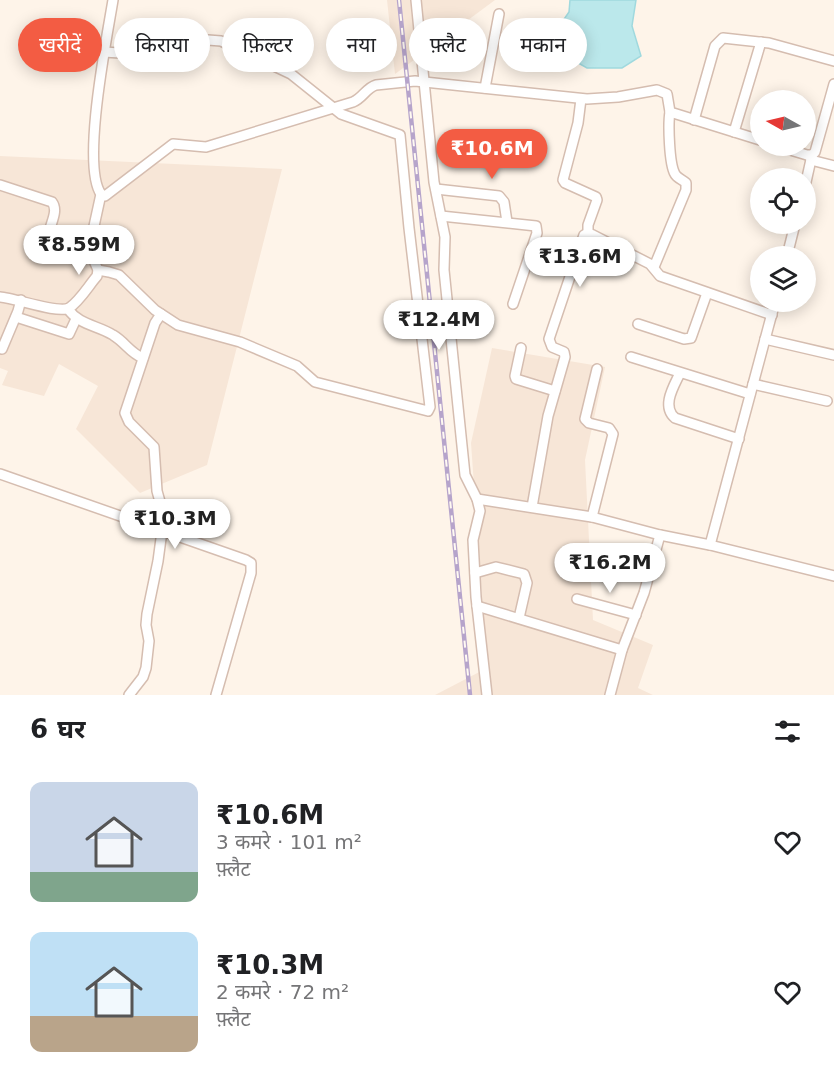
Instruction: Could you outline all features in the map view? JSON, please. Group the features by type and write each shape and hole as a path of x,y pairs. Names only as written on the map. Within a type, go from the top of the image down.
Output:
{"street":[{"path":"0,297 57,309 68,309 97,276 98,270 89,249 101,194 97,187 93,144 113,0"},
{"path":"416,0 423,84 436,189 445,237 444,270 465,475 477,499 480,511 473,535 477,606 487,695"},
{"path":"485,88 499,14"},
{"path":"694,120 718,40 727,37 761,42 834,61"},
{"path":"98,270 118,275 161,314 178,325 240,342 297,366 315,382 428,411 430,407 409,228 402,141 398,133 346,117 291,74 221,41 208,40 183,57 104,52"},
{"path":"734,132 761,42"},
{"path":"101,194 105,196 110,194 173,144 206,147 360,100 371,87 376,85 415,81 423,84 485,88 581,99 618,98 657,90 667,94 670,112 668,128 674,171 678,178 686,183 686,190 654,267"},
{"path":"809,168 834,84"},
{"path":"532,507 546,426 564,352 552,347 549,339 582,240 588,233 588,225 597,200 596,197 563,180 578,123 581,99"},
{"path":"670,112 750,137"},
{"path":"812,157 834,166"},
{"path":"0,185 52,202 55,209 49,235 51,244 75,256 90,255"},
{"path":"436,189 500,195 504,202 507,222"},
{"path":"441,216 533,225 537,228 513,304"},
{"path":"588,233 654,267 660,276 772,315"},
{"path":"638,324 684,339 691,338 707,294"},
{"path":"2,349 21,300"},
{"path":"68,309 76,319 112,334 132,353 143,358"},
{"path":"710,545 773,312"},
{"path":"129,695 143,678 146,668 149,641 146,625 147,614 164,516 157,491 156,452 152,444 129,422 125,413 155,323 161,314"},
{"path":"16,317 69,334 76,319"},
{"path":"765,339 834,355"},
{"path":"521,348 516,379 555,391"},
{"path":"631,357 750,394"},
{"path":"592,517 613,434 609,428 589,423 585,419 597,369"},
{"path":"680,373 668,402 671,415 739,439"},
{"path":"753,384 827,401"},
{"path":"0,474 251,563 251,573 216,695"},
{"path":"477,499 592,517 660,536 710,545 834,576"},
{"path":"610,695 622,650 636,615 660,536"},
{"path":"475,573 496,567 524,574 527,583 519,618"},
{"path":"578,598 636,615"},
{"path":"477,606 622,650"}],"shaded area":[{"path":"387,0 495,0 471,18 409,18 409,64 395,74 397,72 397,18 389,18"},
{"path":"0,156 282,169 207,465 140,493 76,429 98,386 59,364 44,396 2,385 8,371 0,368"},
{"path":"492,348 605,367 585,460 593,620 653,645 638,688 653,695 435,695 487,668 471,443"}],"water":[{"path":"570,0 636,0 632,26 641,56 622,68 587,68 587,18 565,18 569,12"}],"railway":[{"path":"399,0 470,695"}]}
